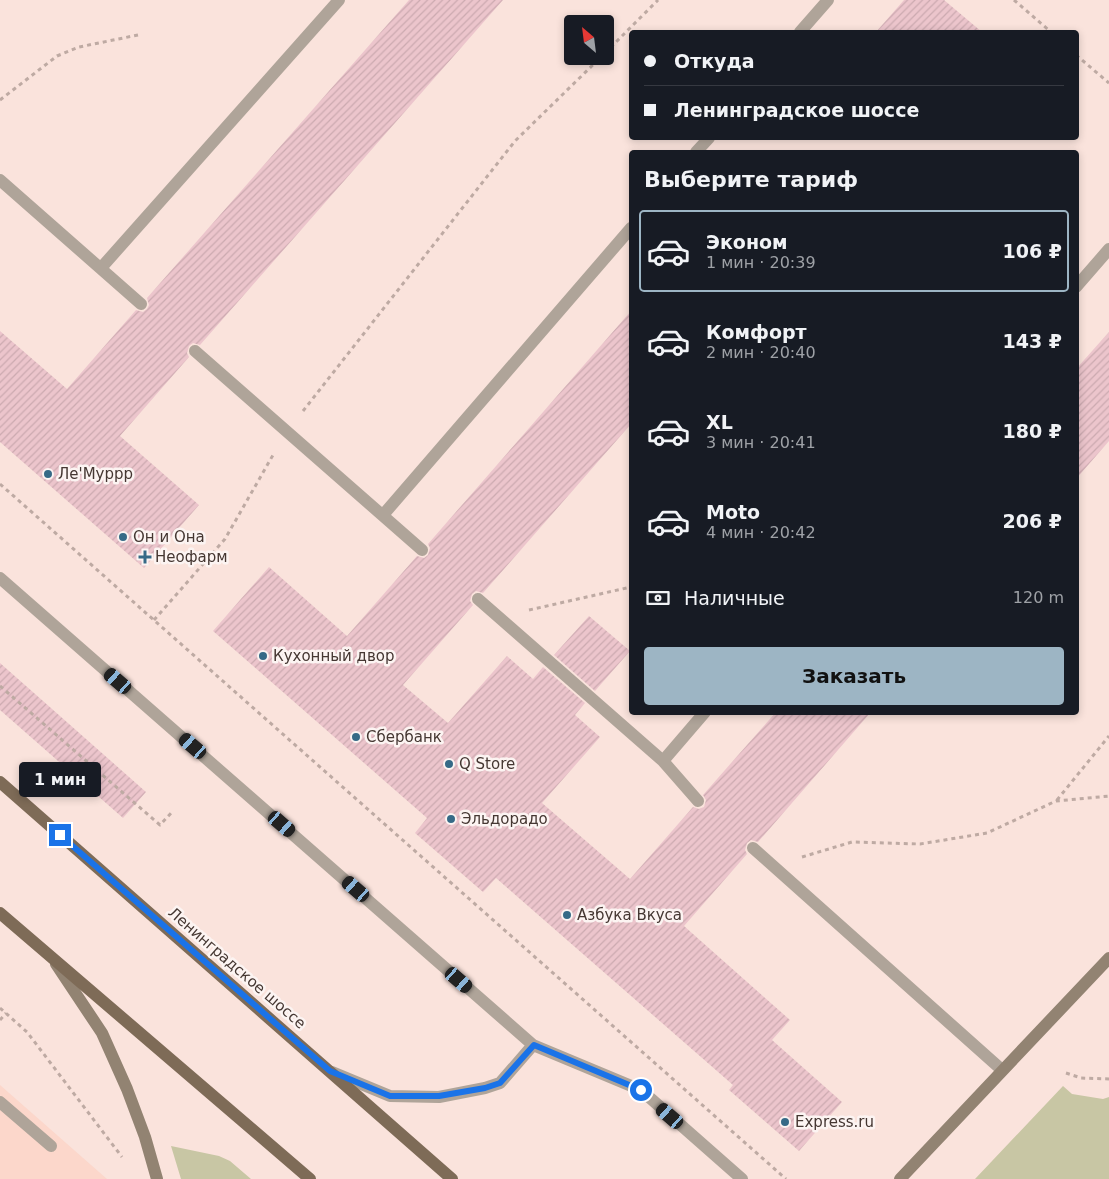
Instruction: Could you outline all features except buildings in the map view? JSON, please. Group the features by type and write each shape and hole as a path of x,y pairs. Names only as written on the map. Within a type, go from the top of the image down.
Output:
{"main road":[{"name":"Ленинградское шоссе","path":"0,782 452,1179"},
{"path":"0,913 310,1179"},
{"path":"51,956 102,1033 127,1089 145,1137 157,1179"},
{"path":"900,1179 1109,958"}],"lane":[{"path":"101,268 339,0"},
{"path":"802,30 828,0"},
{"path":"698,150 707,140"},
{"path":"0,180 141,304"},
{"path":"383,516 629,230"},
{"path":"1079,283 1109,249"},
{"path":"195,351 422,550"},
{"path":"0,578 534,1045 641,1090 742,1179"},
{"path":"478,599 663,761 698,801"},
{"path":"663,761 702,715"},
{"path":"753,848 1002,1070"},
{"path":"330,1071 390,1096 439,1096 485,1088 500,1083 534,1045"},
{"path":"0,1102 51,1146"}],"path":[{"path":"614,44 658,0"},
{"path":"1014,0 1049,30"},
{"path":"0,100 57,56 80,47 138,34"},
{"path":"1079,58 1109,83"},
{"path":"154,620 225,539 287,432 515,141 593,65"},
{"path":"0,484 786,1179"},
{"path":"499,617 629,587"},
{"path":"0,686 160,825 172,812"},
{"path":"1056,801 1109,736"},
{"path":"772,866 852,842 920,844 987,832 1056,801 1109,796"},
{"path":"0,1008 27,1032 122,1158"},
{"path":"0,1020 6,1013"},
{"path":"1066,1072 1081,1078 1109,1079"}],"shaded area":[{"path":"0,1085 107,1179 0,1179"},
{"path":"1063,1086 1072,1094 1103,1099 1109,1097 1109,1179 975,1179"},
{"path":"171,1146 219,1156 230,1161 251,1179 181,1179"}],"place":[{"name":"Ле'Муррр","path":"48,474"},
{"name":"Он и Она","path":"123,537"},
{"name":"Неофарм","path":"145,557"},
{"name":"Кухонный двор","path":"263,656"},
{"name":"Сбербанк","path":"356,737"},
{"name":"Q Store","path":"449,764"},
{"name":"Эльдорадо","path":"451,819"},
{"name":"Азбука Вкуса","path":"567,915"},
{"name":"Express.ru","path":"785,1122"}],"route":[{"path":"60,835 330,1071 390,1096 439,1096 485,1088 500,1083 534,1045 641,1090"}]}
